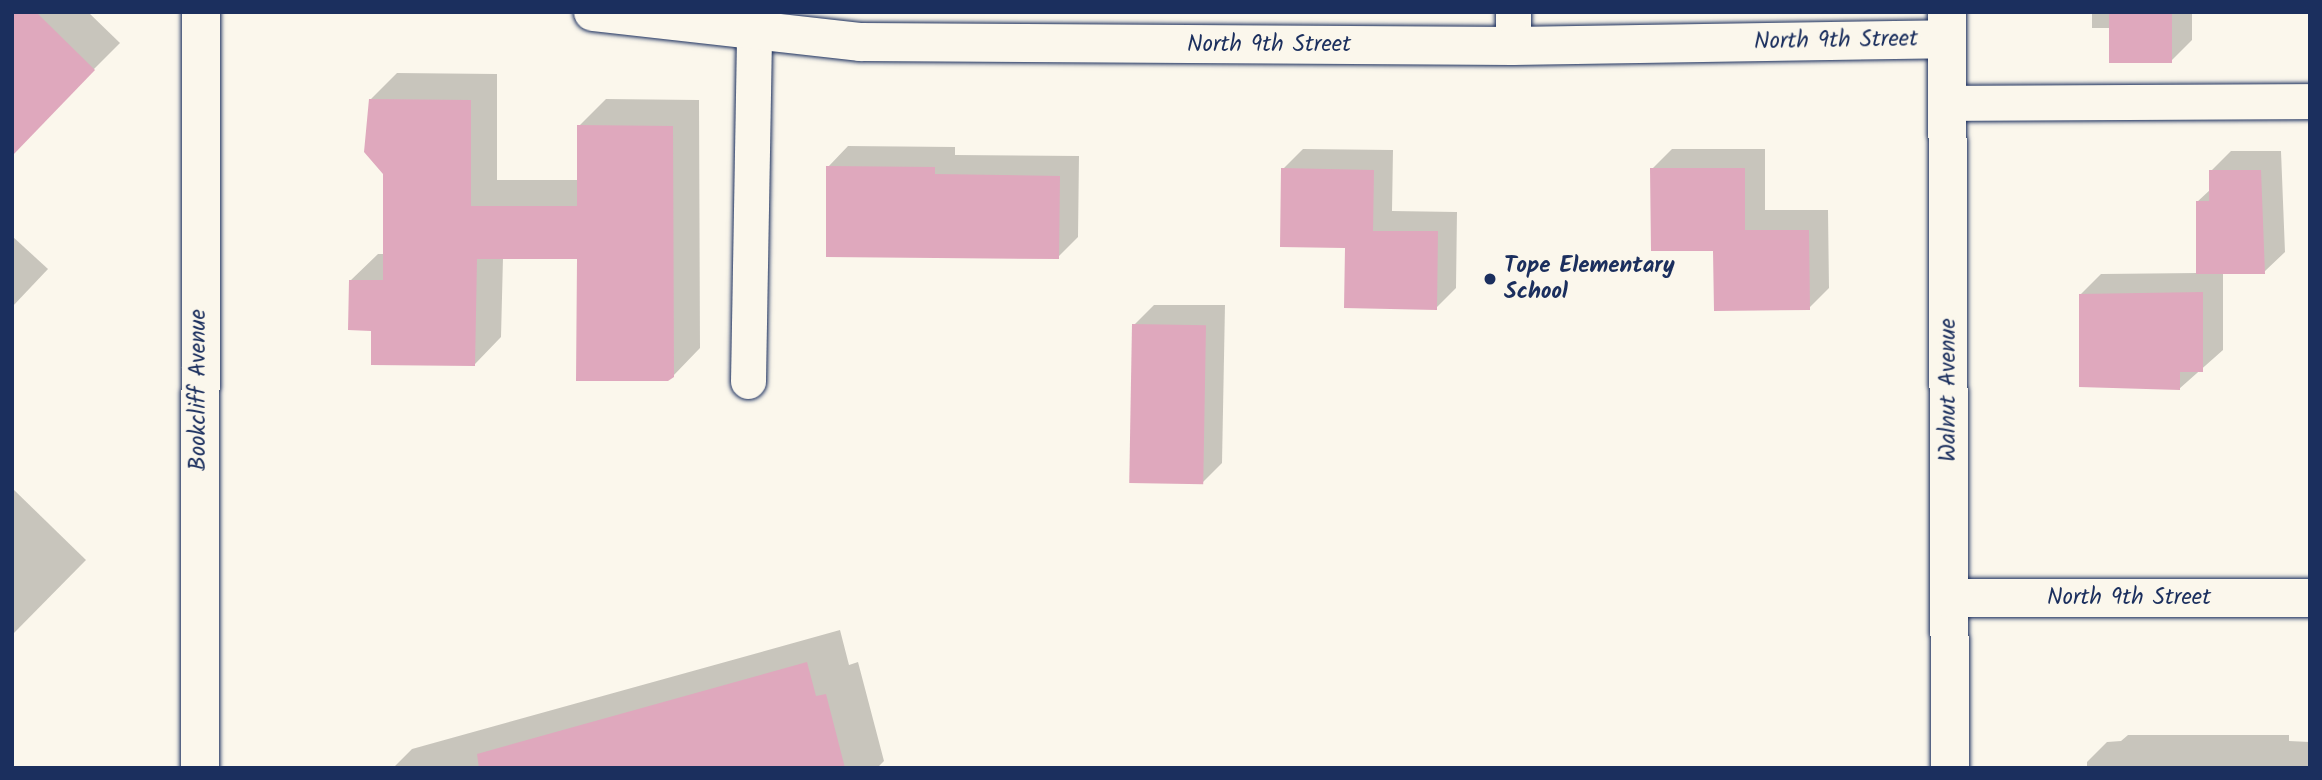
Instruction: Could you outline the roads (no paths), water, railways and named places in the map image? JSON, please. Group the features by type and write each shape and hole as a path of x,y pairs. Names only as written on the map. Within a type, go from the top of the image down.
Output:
{"street":[{"name":"Bookcliff Avenue","path":"200,768 201,12"},
{"name":"North 9th Street","path":"593,12 860,42 1513,29 1947,26"},
{"name":"Walnut Avenue","path":"1947,26 1950,768"},
{"name":"North 9th Street","path":"1949,598 2310,598"}],"lane":[{"path":"748,381 754,28"},
{"path":"1949,103 2310,101"}],"place":[{"name":"Tope Elementary School","path":"1490,279"}]}
